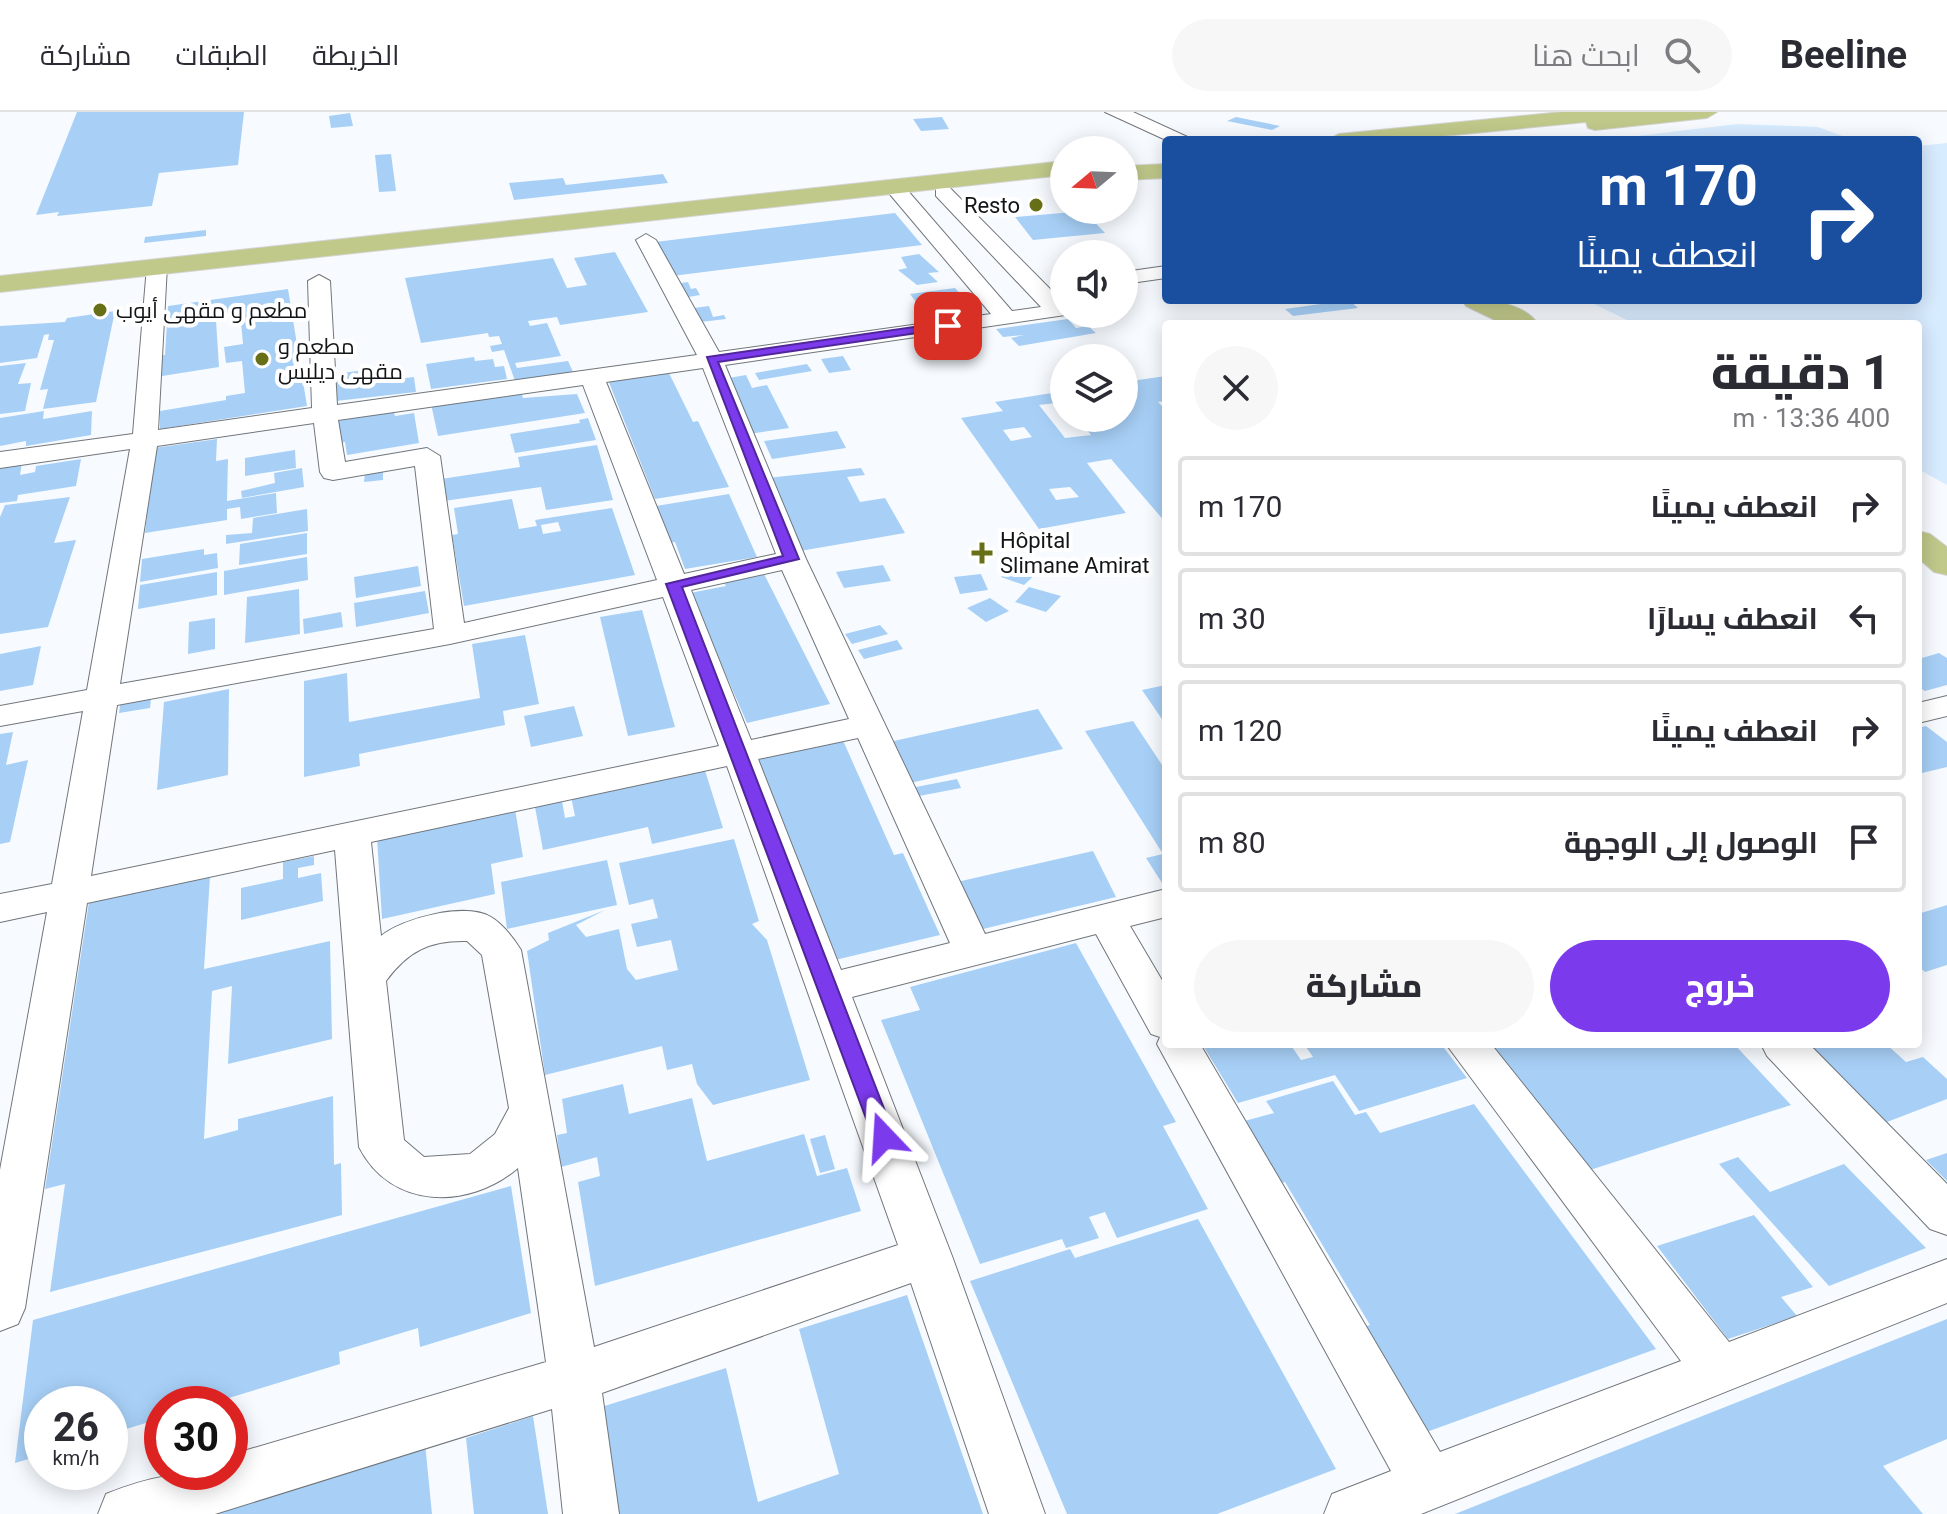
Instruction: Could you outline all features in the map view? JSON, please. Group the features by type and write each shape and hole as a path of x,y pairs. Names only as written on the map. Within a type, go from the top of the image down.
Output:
{"highway":[{"path":"1380,136 1624,112"},
{"path":"1479,136 1707,112"},
{"path":"1138,160 1162,159"},
{"path":"1138,168 1162,159"},
{"path":"0,284 157,272 899,192 1050,170"},
{"path":"899,192 943,192 1050,181"},
{"path":"0,294 157,272"},
{"path":"1483,304 1516,320"},
{"path":"1507,304 1539,320"},
{"path":"1922,524 1947,541"},
{"path":"1922,544 1947,564"}],"main road":[{"path":"1105,112 1143,136 1162,159"},
{"path":"1115,112 1173,136"}],"street":[{"path":"899,192 1000,309"},
{"path":"943,192 1039,292 1050,297"},
{"path":"646,240 711,359 792,559 974,952"},
{"path":"0,1308 145,439 157,272"},
{"path":"1138,276 1162,273"},
{"path":"319,281 325,414 333,472 427,456 450,635"},
{"path":"1000,309 1039,292"},
{"path":"0,460 711,359 1000,309 1050,304"},
{"path":"591,375 829,988 928,1256 1017,1514"},
{"path":"0,716 450,635 792,559"},
{"path":"1922,712 1947,706"},
{"path":"0,908 871,725"},
{"path":"352,834 382,1147 398,1165 418,1177 480,1173 511,1147 531,1109"},
{"path":"829,988 1162,904"},
{"path":"1106,918 1162,1016"},
{"path":"367,978 385,951 409,935 440,926 477,927 501,950 531,1109 574,1378 591,1514"},
{"path":"1180,1048 1427,1482"},
{"path":"1470,1048 1718,1369"},
{"path":"1786,1048 1947,1215"},
{"path":"126,1514 574,1378 928,1256"},
{"path":"1352,1514 1427,1482 1947,1281"}],"shaded area":[{"path":"1737,124 1818,127 1842,136 1637,136"},
{"path":"1947,143 1947,485 1922,471 1922,320 1627,320 1594,304 1922,304 1922,146"}],"building":[{"path":"77,112 244,112 238,165 159,173 152,206 57,216 59,212 36,215"},
{"path":"350,113 353,126 331,128 329,116"},
{"path":"942,117 949,129 921,131 913,119"},
{"path":"1236,117 1280,126 1272,130 1227,121"},
{"path":"391,154 396,191 379,192 375,155"},
{"path":"663,174 668,183 514,200 509,183 563,178 566,185"},
{"path":"895,213 922,245 672,276 655,242"},
{"path":"1050,214 1050,224 1096,224 1105,233 1033,240 1015,217"},
{"path":"206,230 206,236 144,243 145,237"},
{"path":"615,252 648,312 560,325 557,317 528,321 530,326 547,323 561,356 515,363 517,368 568,361 573,372 515,381 504,350 492,352 490,346 502,344 499,336 489,337 488,333 421,343 405,278 553,258 567,288 587,285 574,258"},
{"path":"919,254 939,272 928,273 938,282 917,285 898,270 907,268 901,257"},
{"path":"688,282 691,289 696,288 700,295 683,298 675,284"},
{"path":"955,288 973,309 951,312 931,300 916,302 910,294"},
{"name":"مطعم و مقهى ديليس","path":"288,289 307,406 160,429 160,411 226,400 226,396 245,393 242,361 226,363 224,347 243,344 240,312 202,316 202,322 216,320 219,367 156,377 155,356 165,355 168,306"},
{"path":"1321,304 1354,304 1358,308 1293,316 1285,309"},
{"path":"709,306 713,317 724,315 726,319 692,323 686,309"},
{"path":"115,311 96,402 43,409 48,389 40,390 54,340 48,340 49,334 44,335 37,358 0,363 0,326 65,322 67,318"},
{"path":"1050,322 1050,328 1090,328 1096,333 1019,346 1011,338 1024,335 1003,337 996,329"},
{"path":"843,356 851,370 829,373 821,359"},
{"path":"474,357 475,361 493,359 495,367 504,366 507,379 431,389 426,364"},
{"path":"26,363 18,384 31,383 25,411 0,414 0,366"},
{"path":"807,364 812,371 759,380 755,373"},
{"path":"387,367 388,380 414,377 416,392 336,401 335,374"},
{"path":"668,371 693,422 698,421 729,487 655,499 608,380"},
{"path":"746,375 752,388 767,385 789,428 749,434 723,379"},
{"path":"1162,377 1162,402 1158,402 1162,406 1162,518 1111,459 1087,463 1126,513 1039,529 961,418 1003,411 995,402 1050,393 1050,404 1039,405 1050,419 1050,432 1060,432 1065,438 1091,435 1089,432 1138,432 1138,380","holes":["1024,427 1032,437 1011,441 1003,430","1070,487 1079,497 1056,500 1049,489"]},
{"path":"521,391 523,398 577,394 585,413 438,436 431,404"},
{"path":"44,411 43,419 92,411 91,435 26,446 26,441 0,446 0,418"},
{"path":"394,412 395,416 414,413 419,443 347,455 345,442 340,443 337,421"},
{"path":"588,418 596,440 515,453 510,434 580,423 579,420"},
{"path":"837,431 846,448 772,459 764,441"},
{"path":"217,439 216,461 228,459 227,501 276,493 277,513 241,519 240,507 227,509 227,520 145,533 154,448"},
{"path":"597,445 613,500 546,510 541,487 444,501 441,479 520,467 518,457"},
{"path":"295,450 296,468 245,476 245,458"},
{"path":"81,459 76,486 18,495 17,501 0,503 0,467 22,463 20,475 35,472 36,466"},
{"path":"302,468 304,487 242,498 241,491 275,483 274,473"},
{"path":"861,468 865,475 847,477 860,502 885,498 905,533 800,551 767,478"},
{"path":"383,471 383,480 364,482 365,473"},
{"path":"729,494 757,557 685,569 675,542 669,543 656,506"},
{"path":"70,497 54,543 76,540 48,627 0,634 0,517 5,505"},
{"path":"512,499 519,529 537,526 535,520 612,508 635,575 464,606 452,535 458,534 454,508","holes":["558,522 561,531 543,534 541,525"]},
{"path":"307,509 308,531 226,544 226,535 252,533 253,518"},
{"path":"307,533 307,554 239,565 240,544"},
{"path":"204,549 204,555 217,553 218,568 140,582 142,559"},
{"path":"307,557 308,580 224,595 224,571"},
{"path":"1017,564 1039,571 1024,585 1001,577"},
{"path":"883,565 891,581 844,588 836,572"},
{"path":"418,566 421,586 356,598 354,577"},
{"path":"217,572 217,595 138,609 140,585"},
{"path":"763,572 830,704 747,723 690,593 726,586 722,580"},
{"path":"981,574 988,590 960,594 954,577"},
{"path":"1029,587 1061,596 1046,612 1015,602"},
{"path":"299,589 300,634 245,643 247,597"},
{"path":"425,591 429,613 356,627 354,603"},
{"path":"990,598 1009,611 986,622 967,608"},
{"path":"642,610 675,727 628,736 600,617"},
{"path":"341,612 343,627 304,634 303,619"},
{"path":"215,618 215,649 188,654 189,622"},
{"path":"880,625 888,634 852,644 845,634"},
{"path":"525,635 539,704 503,711 505,725 359,754 360,766 304,777 304,681 347,673 349,722 480,698 472,644"},
{"path":"897,640 903,649 864,659 858,650"},
{"path":"41,646 33,685 0,691 0,654"},
{"path":"1939,653 1947,658 1947,685 1922,689 1922,658"},
{"path":"1162,686 1162,719 1142,690"},
{"path":"229,689 228,775 157,790 164,702"},
{"path":"151,699 150,708 119,713 120,705"},
{"path":"574,706 583,736 531,747 524,716"},
{"path":"1038,709 1063,749 910,783 889,742"},
{"path":"1133,721 1162,765 1162,852 1085,731"},
{"path":"1926,726 1947,742 1947,767 1922,773 1922,727"},
{"path":"13,732 6,765 28,760 10,842 0,844 0,734"},
{"path":"841,736 894,855 903,853 940,935 835,960 756,754"},
{"path":"703,764 723,828 652,844 648,827 543,850 535,807 562,801 565,818 575,816 571,797"},
{"path":"957,779 961,788 914,797 911,788"},
{"path":"515,809 523,857 491,864 495,894 382,919 377,838"},
{"path":"734,839 759,921 752,924 767,940 810,1080 713,1105 697,1084 692,1064 667,1070 662,1046 545,1075 527,951 549,940 548,933 605,910 576,925 586,937 619,929 627,969 636,980 678,970 671,940 637,947 631,924 658,918 653,899 629,905 619,863"},
{"path":"1093,851 1116,897 979,930 957,882"},
{"path":"1162,854 1162,883 1146,858"},
{"path":"314,856 314,865 298,868 298,878 321,873 323,901 241,920 241,888 283,879 283,862"},
{"path":"607,860 617,905 507,929 501,882"},
{"path":"210,877 204,969 330,941 332,1039 228,1064 232,986 212,991 204,1139 238,1130 238,1119 333,1096 334,1165 341,1163 342,1215 50,1292 65,1184 45,1189 89,902"},
{"path":"1947,905 1947,965 1925,972 1922,969 1922,913"},
{"path":"1076,943 1176,1122 1163,1126 1208,1209 1117,1238 1105,1212 1089,1217 1099,1238 1066,1248 1062,1239 980,1264 881,1020 920,1010 910,987"},
{"path":"1204,1048 1293,1048 1301,1060 1313,1057 1307,1048 1444,1048 1467,1078 1359,1111 1335,1075 1238,1103"},
{"path":"1494,1048 1738,1048 1791,1105 1590,1170"},
{"path":"1811,1048 1890,1048 1906,1062 1923,1057 1947,1079 1947,1099 1887,1122"},
{"path":"1333,1081 1355,1115 1366,1112 1380,1133 1474,1104 1656,1349 1410,1438 1349,1332 1370,1325 1285,1182 1274,1185 1237,1123 1274,1113 1266,1101"},
{"path":"623,1084 629,1114 692,1098 707,1161 804,1134 817,1176 847,1168 861,1211 595,1286 578,1182 600,1176 597,1157 561,1167 557,1135 567,1133 562,1099"},
{"path":"825,1135 835,1169 820,1173 810,1139"},
{"path":"1947,1153 1947,1181 1926,1160"},
{"path":"1738,1157 1770,1192 1844,1164 1926,1248 1829,1286 1719,1164"},
{"path":"511,1186 531,1313 420,1347 418,1328 339,1352 340,1364 248,1392 248,1386 144,1386 144,1424 128,1428 128,1386 25,1386 33,1320"},
{"path":"1754,1215 1813,1287 1781,1297 1797,1316 1728,1339 1657,1246"},
{"path":"1198,1219 1336,1469 1217,1514 1067,1514 970,1281 1070,1249 1075,1258"},
{"path":"907,1295 983,1514 611,1514 595,1409 726,1368 758,1502 839,1474 799,1329"},
{"path":"1947,1319 1947,1439 1883,1466 1923,1514 1455,1514"},
{"path":"24,1392 24,1460 15,1463"},
{"path":"533,1416 548,1514 474,1514 466,1438"},
{"path":"425,1443 432,1514 213,1514"}],"place":[{"name":"Resto","path":"1036,205"},
{"name":"مطعم و مقهى أيوب","path":"100,310"},
{"name":"مطعم و مقهى ديليس","path":"262,359"},
{"name":"Hôpital Slimane Amirat","path":"982,553"}],"route":[{"path":"884,1137 674,584 792,559 711,359 948,326"}]}
